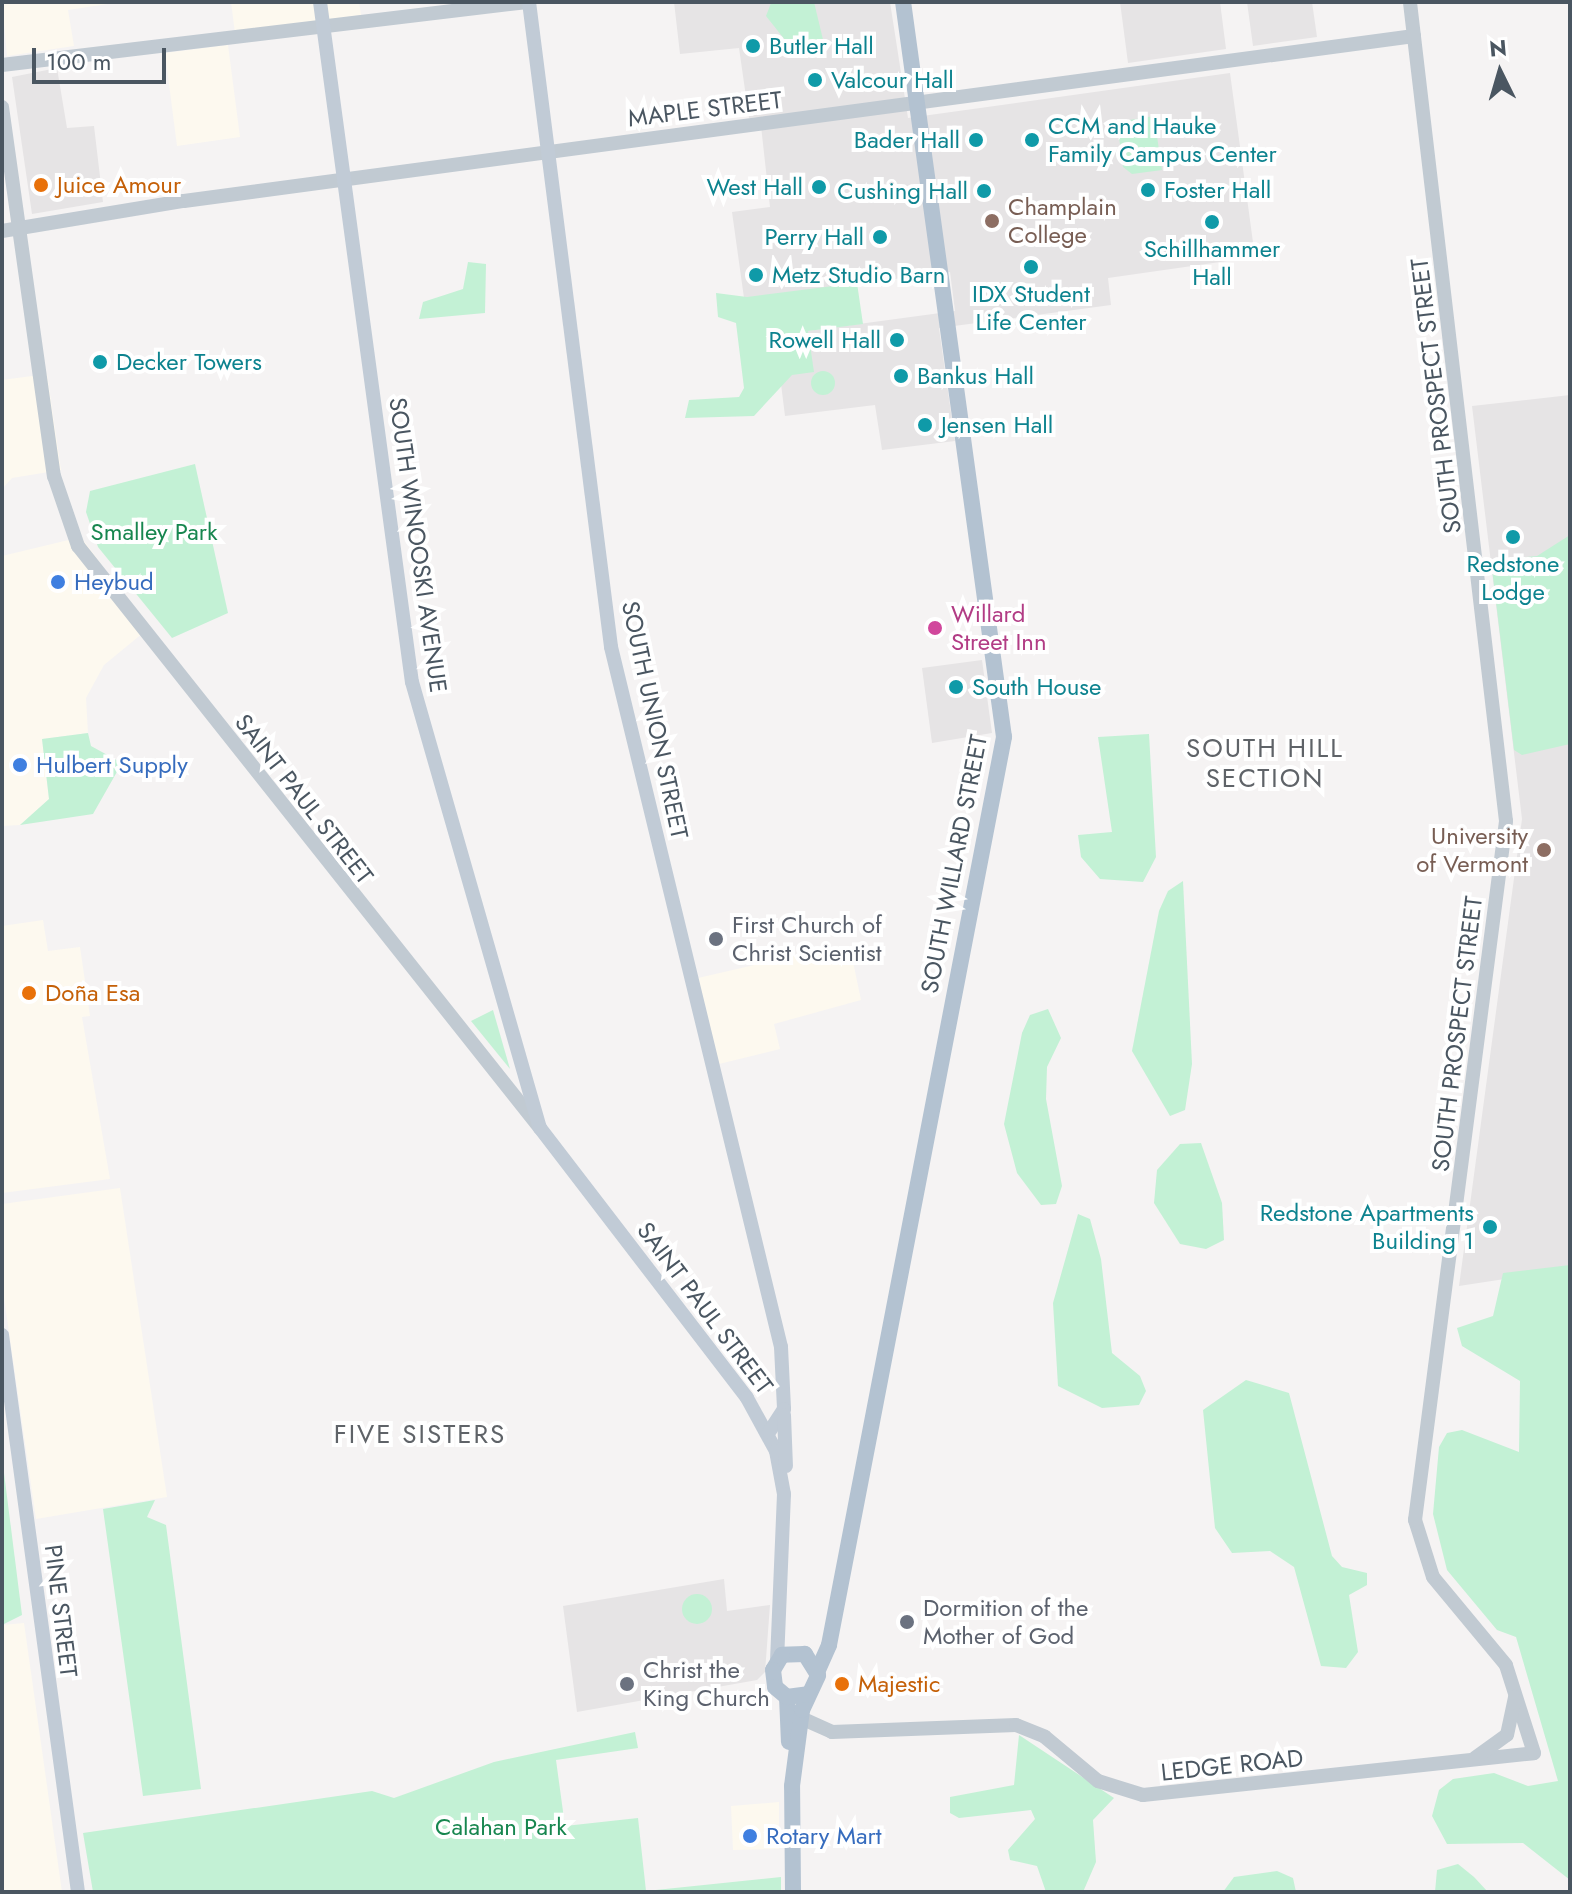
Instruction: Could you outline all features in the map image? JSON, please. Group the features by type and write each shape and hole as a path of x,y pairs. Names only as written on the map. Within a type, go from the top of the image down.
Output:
{"main road":[{"name":"SOUTH WINOOSKI AVENUE","path":"320,2 326,26 410,674 540,1128"},
{"name":"SOUTH UNION STREET","path":"528,2 611,647 779,1332 784,1409 784,1486 782,1626 777,1659"},
{"name":"SOUTH WILLARD STREET","path":"818,1670 829,1634 1004,737 903,2"},
{"name":"SAINT PAUL STREET","path":"540,1128 769,1432"},
{"name":"PINE STREET","path":"2,1335 78,1892"},
{"path":"784,1409 769,1432 784,1486"},
{"path":"782,1626 818,1670 795,1737 793,1892"},
{"path":"795,1737 787,1697 773,1683 777,1659 801,1653 829,1634"},
{"path":"787,1697 808,1694"}],"street":[{"path":"2,65 528,2"},
{"name":"SOUTH PROSPECT STREET","path":"1410,2 1506,821 1415,1520 1433,1577 1495,1647 1516,1693 1534,1753"},
{"name":"MAPLE STREET","path":"2,231 345,178 1414,36"},
{"name":"SAINT PAUL STREET","path":"2,107 56,487 78,546 540,1128"},
{"name":"LEDGE ROAD","path":"1465,1761 1507,1735 1516,1693"},
{"name":"LEDGE ROAD","path":"801,1718 832,1732"},
{"name":"LEDGE ROAD","path":"795,1737 832,1732 1016,1725 1045,1737 1098,1781 1143,1795 1534,1753"}],"shaded area":[{"path":"2,2 121,2 68,10 74,46 7,56"},
{"path":"231,2 359,2 361,15 235,33"},
{"name":"Champlain College","path":"674,2 890,2 908,118 1230,73 1255,257 1108,278 1111,305 939,328 955,441 882,450 875,405 785,416 780,376 807,331 955,311 950,272 744,298 732,212 770,207 760,117 749,118 739,48 680,54"},
{"path":"1120,2 1220,2 1226,49 1128,63"},
{"path":"1247,2 1312,2 1317,37 1253,46"},
{"path":"228,45 240,137 177,146 165,53"},
{"path":"57,68 67,128 94,126 103,202 32,214 12,77"},
{"path":"47,374 61,470 12,478 2,489 2,380"},
{"name":"University of Vermont","path":"1570,395 1570,1269 1459,1286 1522,819 1472,406"},
{"path":"81,537 149,628 104,665 86,698 88,733 42,739 49,799 20,825 2,826 2,556"},
{"path":"982,660 992,733 932,743 922,668"},
{"path":"43,920 48,951 80,947 90,1016 82,1017 110,1179 2,1193 2,926"},
{"path":"823,949 851,952 861,1000 774,1024 780,1049 719,1064 698,978"},
{"path":"120,1188 167,1497 36,1519 2,1284 2,1204"},
{"path":"724,1579 727,1611 770,1605 765,1672 757,1680 577,1712 563,1606"},
{"path":"24,1623 62,1892 2,1892 2,1625"},
{"path":"779,1802 779,1849 733,1850 731,1806"}],"green space":[{"path":"814,2 825,48 797,55 766,16 771,3"},
{"path":"1154,116 1162,170 1132,174 1123,167 1117,122"},
{"path":"468,262 486,264 485,313 419,319 423,302 463,289"},
{"path":"857,283 863,324 808,331 814,372 792,375 754,416 685,418 689,400 739,397 744,388 736,323 718,317 716,293 747,297"},
{"path":"823,371 832,374 835,383 832,392 823,395 814,392 811,383 814,374"},
{"name":"Smalley Park","path":"195,464 228,613 172,638 98,547 86,512 90,491"},
{"path":"1570,535 1570,744 1522,755 1514,750 1492,569 1497,560 1537,556"},
{"path":"88,733 91,746 122,763 93,814 20,825 49,799 42,739"},
{"path":"1149,734 1156,857 1143,882 1100,879 1081,857 1078,835 1112,832 1098,737"},
{"path":"1183,881 1192,1064 1185,1110 1170,1116 1132,1051 1159,911 1168,891"},
{"path":"1048,1009 1061,1038 1047,1067 1046,1099 1062,1186 1056,1204 1041,1205 1017,1173 1004,1124 1022,1033 1030,1015"},
{"path":"493,1010 510,1069 471,1021"},
{"path":"1201,1143 1222,1203 1224,1240 1206,1249 1180,1244 1154,1203 1157,1170 1180,1144"},
{"path":"1078,1214 1090,1219 1101,1259 1112,1353 1140,1376 1146,1391 1139,1405 1102,1408 1058,1386 1053,1303"},
{"path":"1570,1265 1570,1880 1523,1843 1447,1844 1432,1816 1439,1790 1453,1779 1494,1773 1528,1786 1558,1781 1516,1637 1497,1630 1447,1570 1433,1514 1439,1447 1447,1433 1462,1430 1519,1452 1520,1381 1462,1346 1457,1328 1493,1316 1503,1273"},
{"path":"1246,1380 1289,1393 1332,1556 1342,1567 1367,1573 1367,1585 1349,1595 1358,1652 1346,1668 1321,1666 1294,1567 1270,1551 1232,1553 1215,1528 1203,1410"},
{"path":"2,1457 22,1615 2,1625"},
{"path":"155,1500 147,1517 166,1525 201,1789 143,1796 103,1509"},
{"path":"697,1594 707,1599 712,1609 707,1619 697,1624 687,1619 682,1609 687,1599"},
{"name":"Calahan Park","path":"635,1732 638,1748 556,1760 565,1826 638,1818 646,1891 781,1877 781,1892 93,1892 83,1833 372,1791 394,1798 494,1762"},
{"path":"1019,1735 1114,1798 1093,1820 1096,1862 1083,1892 1046,1892 1037,1866 1010,1860 1008,1850 1035,1819 1031,1810 959,1818 950,1813 950,1797 1014,1785"},
{"path":"1458,1864 1488,1892 1435,1892 1437,1870"},
{"path":"1277,1871 1293,1878 1296,1892 1223,1892 1234,1877"}],"place":[{"name":"Butler Hall","path":"753,46"},
{"name":"Valcour Hall","path":"815,80"},
{"name":"Bader Hall","path":"976,140"},
{"name":"CCM and Hauke Family Campus Center","path":"1032,140"},
{"name":"Juice Amour","path":"41,185"},
{"name":"West Hall","path":"819,187"},
{"name":"Foster Hall","path":"1148,190"},
{"name":"Cushing Hall","path":"984,191"},
{"name":"Champlain College","path":"992,221"},
{"name":"Schillhammer Hall","path":"1212,222"},
{"name":"Perry Hall","path":"880,237"},
{"name":"IDX Student Life Center","path":"1031,267"},
{"name":"Metz Studio Barn","path":"756,275"},
{"name":"Rowell Hall","path":"897,340"},
{"name":"Decker Towers","path":"100,362"},
{"name":"Bankus Hall","path":"901,376"},
{"name":"Jensen Hall","path":"925,425"},
{"name":"Redstone Lodge","path":"1513,537"},
{"name":"Heybud","path":"58,582"},
{"name":"Willard Street Inn","path":"935,628"},
{"name":"South House","path":"956,687"},
{"name":"Hulbert Supply","path":"20,765"},
{"name":"University of Vermont","path":"1544,850"},
{"name":"First Church of Christ Scientist","path":"716,939"},
{"name":"Doña Esa","path":"29,993"},
{"name":"Redstone Apartments Building 1","path":"1490,1227"},
{"name":"Dormition of the Mother of God","path":"907,1622"},
{"name":"Christ the King Church","path":"627,1684"},
{"name":"Majestic","path":"842,1684"},
{"name":"Rotary Mart","path":"750,1836"}],"district":[{"name":"SOUTH HILL SECTION","path":"1265,764"},
{"name":"FIVE SISTERS","path":"420,1435"}]}
